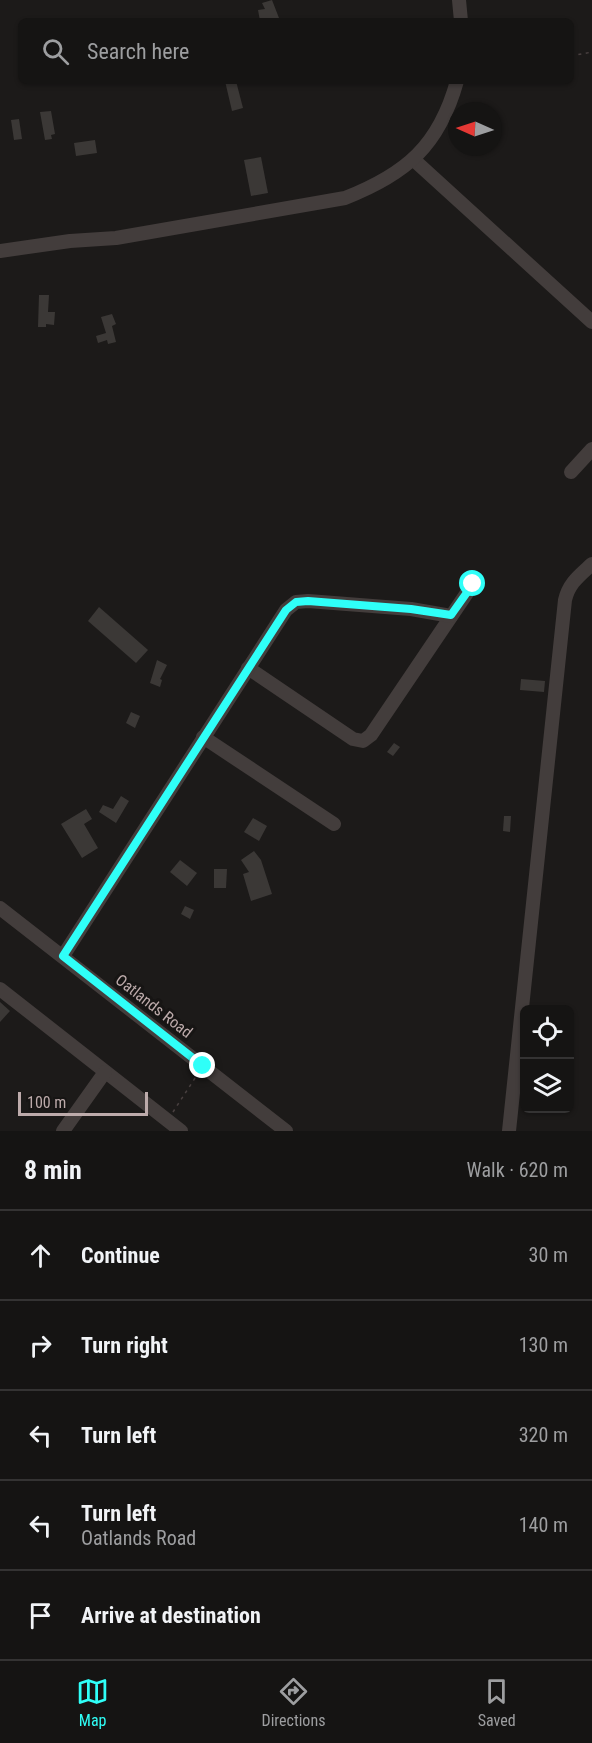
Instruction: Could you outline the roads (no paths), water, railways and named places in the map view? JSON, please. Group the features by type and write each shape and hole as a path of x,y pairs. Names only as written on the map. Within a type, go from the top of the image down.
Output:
{"street":[{"path":"459,0 461,18"},
{"path":"0,250 116,238 336,201 372,188 394,176 414,160 442,120 456,84"},
{"path":"414,160 592,322"},
{"path":"570,472 592,449"},
{"path":"509,1131 565,600 572,581 592,564"},
{"path":"248,668 353,739 363,741 371,735 473,584"},
{"path":"63,956 286,610 296,602 308,601 411,609 451,615"},
{"path":"203,737 334,824"},
{"name":"Oatlands Road","path":"0,908 286,1131"},
{"path":"0,989 181,1131"},
{"path":"63,1131 105,1072"}]}
